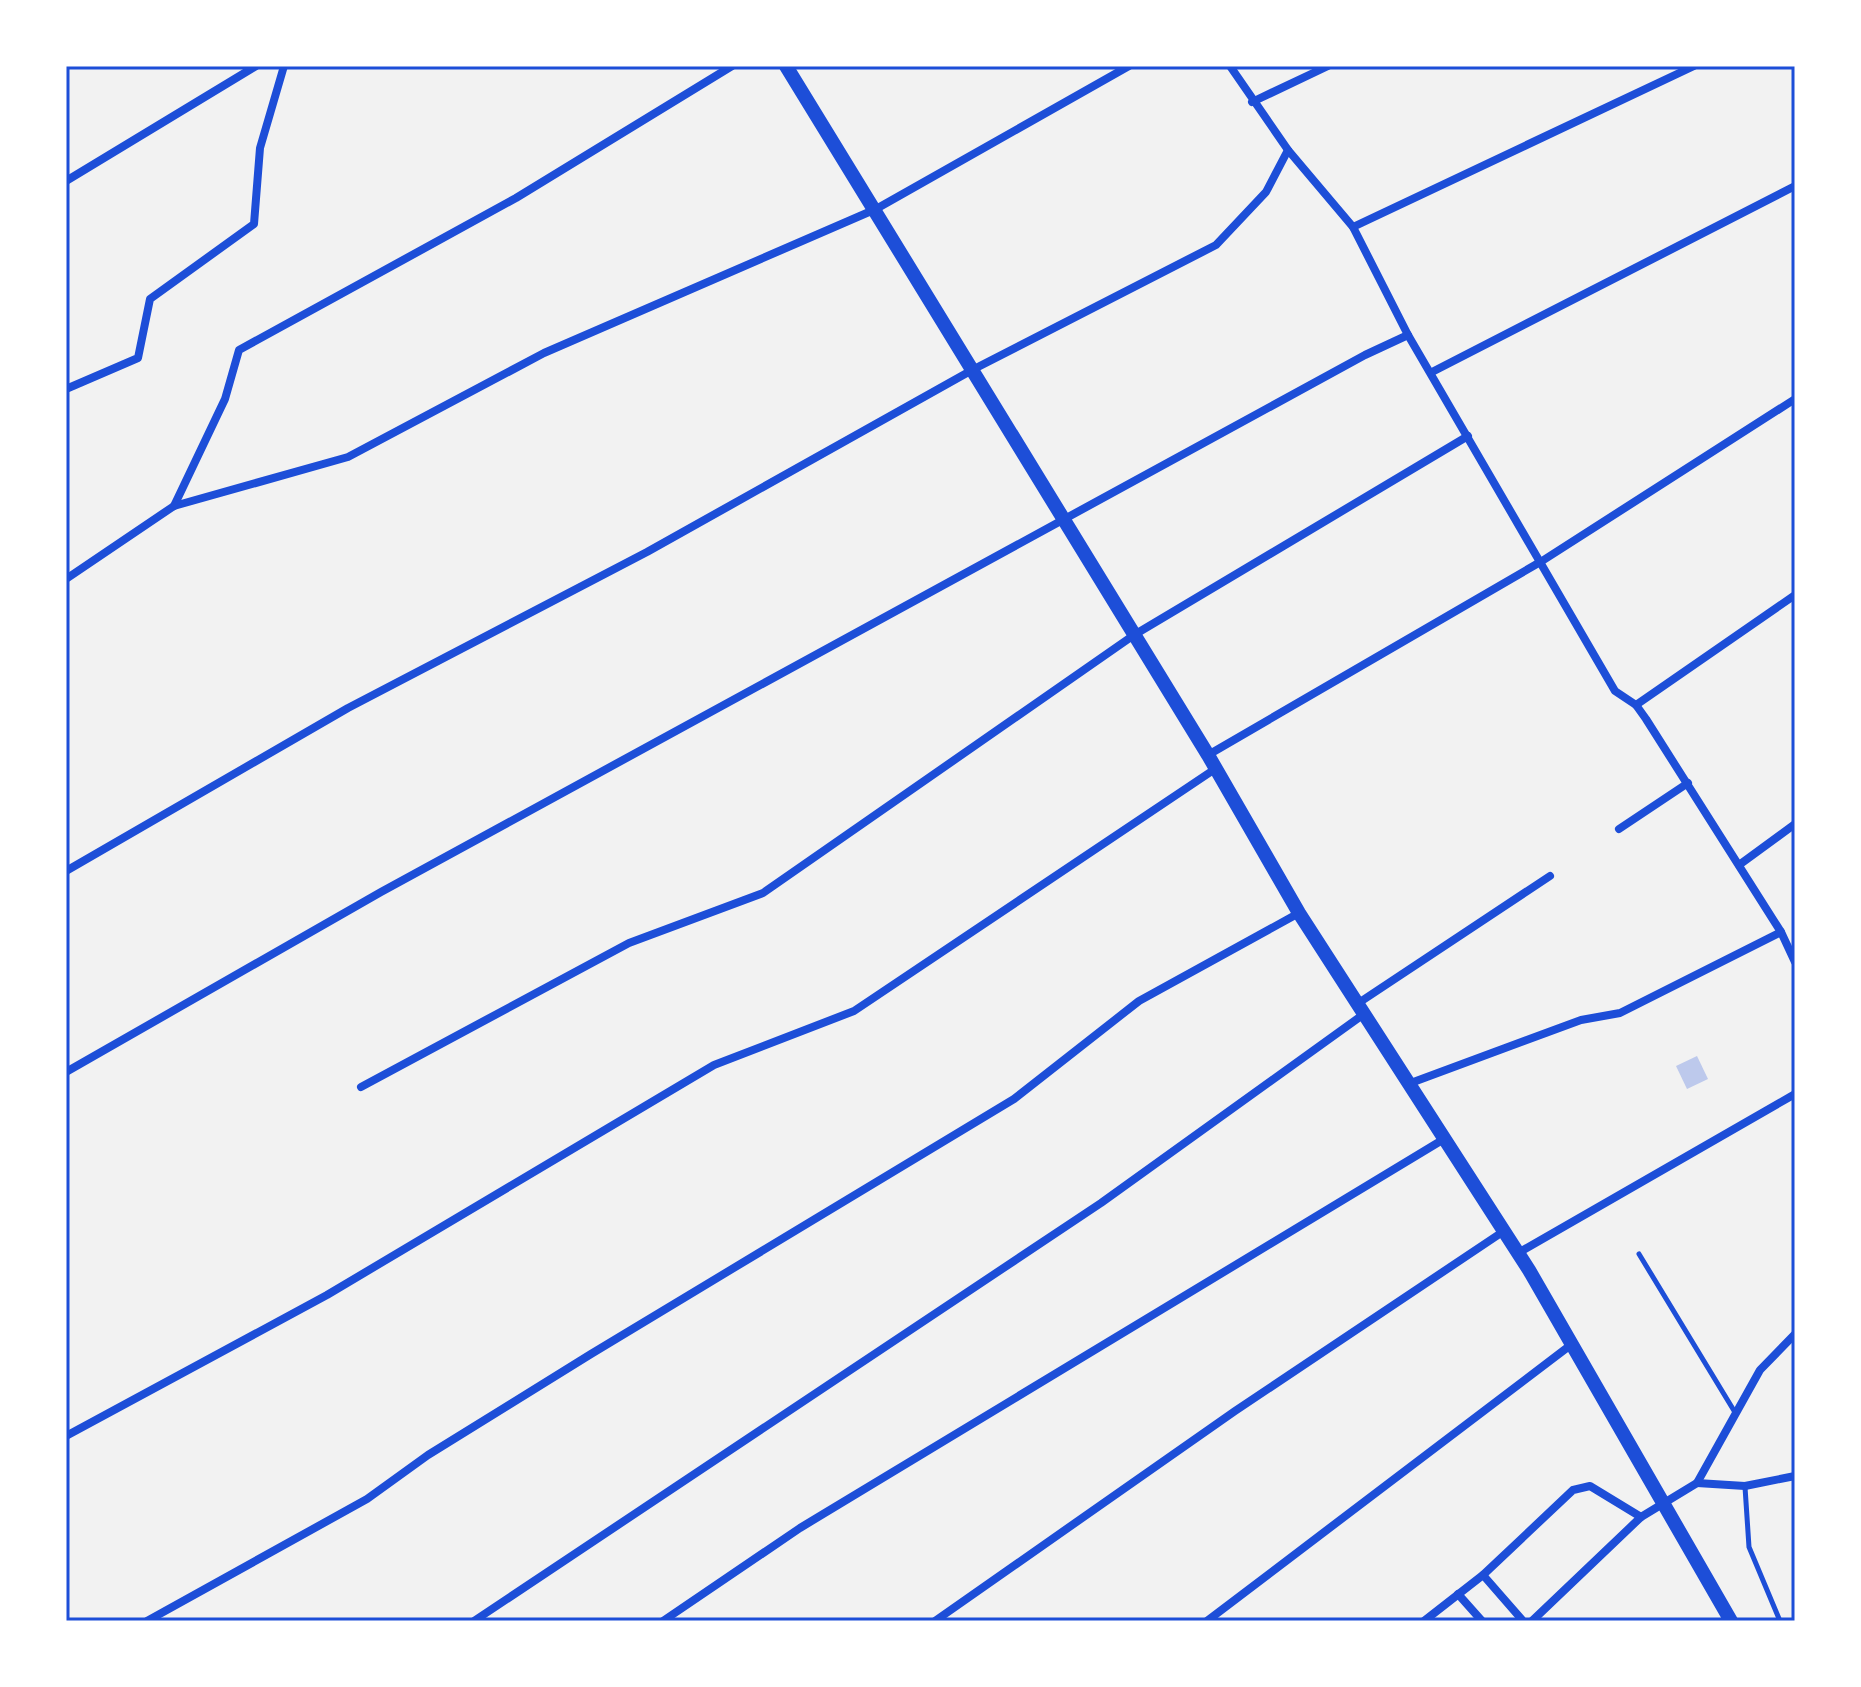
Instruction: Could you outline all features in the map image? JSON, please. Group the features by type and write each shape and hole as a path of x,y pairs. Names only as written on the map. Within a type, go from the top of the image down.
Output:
{"street":[{"path":"66,181 256,66"},
{"path":"66,389 138,358 150,299 254,224 260,148 284,66"},
{"path":"174,506 225,399 239,350 516,198 732,66"},
{"path":"786,66 1208,755 1299,913 1518,1253 1664,1500 1731,1621"},
{"path":"66,579 174,506 348,457 544,353 876,209 1129,66"},
{"path":"1230,66 1288,150 1353,227 1408,335 1615,691 1636,705 1688,783 1781,932 1795,962"},
{"path":"1252,102 1328,66"},
{"path":"1353,227 1694,66"},
{"path":"66,871 348,708 647,552 974,369 1216,245 1266,192 1288,150"},
{"path":"1432,372 1795,186"},
{"path":"66,1072 395,884 1064,518 1365,355 1408,335"},
{"path":"1208,755 1542,561 1795,399"},
{"path":"361,1087 629,943 763,893 1134,635 1468,436"},
{"path":"1636,705 1795,595"},
{"path":"66,1436 327,1295 714,1065 854,1011 1215,769"},
{"path":"1619,829 1688,783"},
{"path":"1739,865 1795,824"},
{"path":"474,1621 1101,1203 1360,1009 1550,876"},
{"path":"147,1621 367,1499 428,1455 510,1404 1014,1099 1139,1001 1299,913"},
{"path":"1408,1084 1581,1020 1620,1013 1781,932"},
{"path":"1518,1253 1795,1094"},
{"path":"663,1621 813,1520 1444,1139"},
{"path":"935,1621 1235,1411 1504,1231"},
{"path":"1697,1483 1760,1370 1795,1334"},
{"path":"1207,1621 1572,1344"},
{"path":"1532,1621 1641,1517 1664,1500 1697,1483 1745,1486 1795,1476"},
{"path":"1424,1621 1483,1575 1573,1490 1590,1486 1641,1517"},
{"path":"1483,1575 1523,1621"},
{"path":"1458,1594 1482,1621"}],"lane":[{"path":"1639,1254 1736,1415"},
{"path":"1745,1486 1749,1547 1780,1621"}],"building":[{"path":"1697,1056 1708,1079 1687,1089 1676,1066"}]}
